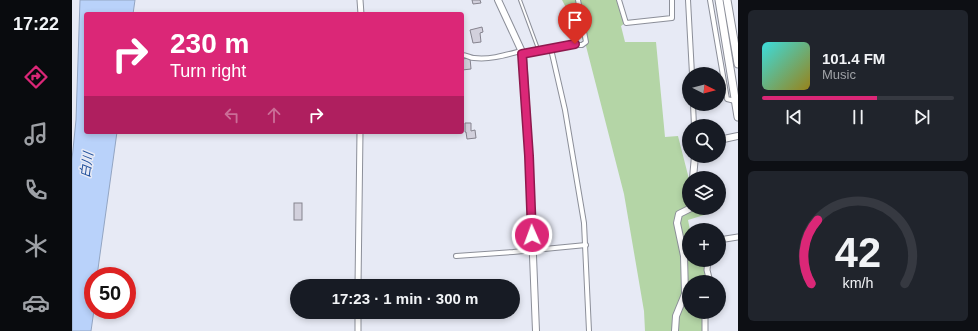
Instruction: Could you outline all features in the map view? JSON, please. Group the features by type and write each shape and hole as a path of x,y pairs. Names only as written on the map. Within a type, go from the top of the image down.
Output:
{"highway":[{"path":"719,0 738,117"},
{"path":"727,0 738,64"}],"main road":[{"path":"498,0 522,52 529,156 536,331"},
{"path":"726,139 738,136"},
{"path":"674,331 676,316 684,294 684,256 677,223 678,214 682,212"}],"street":[{"path":"360,0 360,12"},
{"path":"464,55 473,58 497,57 522,52 537,52 575,44 582,45 586,42 578,0"},
{"path":"619,0 626,23 672,18 672,0"},
{"path":"688,0 692,67"},
{"path":"710,0 727,99 735,101"},
{"path":"551,49 565,110 584,223 589,331"},
{"path":"358,279 360,134"},
{"path":"726,239 738,237"},
{"path":"456,256 586,245"},
{"path":"358,319 358,331"},
{"path":"705,319 705,331"}],"lane":[{"path":"520,0 537,46 537,52"}],"green space":[{"path":"562,0 617,0 625,23 621,26 625,42 656,42 665,137 678,136 682,152 682,163 685,163 687,171 682,171 682,215 704,215 688,220 689,223 682,223 682,267 706,267 705,275 682,275 682,319 703,319 702,331 645,331 644,311 624,194 586,46"}],"water":[{"name":"白川","path":"80,0 135,0 133,12 84,12 84,134 117,134 98,267 84,267 84,319 93,319 91,331 72,331 72,159 76,120"}],"building":[{"path":"472,0 480,0 481,3 473,4"},
{"path":"482,27 483,32 480,33 481,42 473,43 470,30"},
{"path":"470,58 471,69 464,70 464,59"},
{"path":"465,123 471,123 471,131 475,130 476,138 467,139"},
{"path":"294,203 302,203 302,220 294,220"}],"route":[{"path":"532,235 529,156 522,54 575,44"}]}
